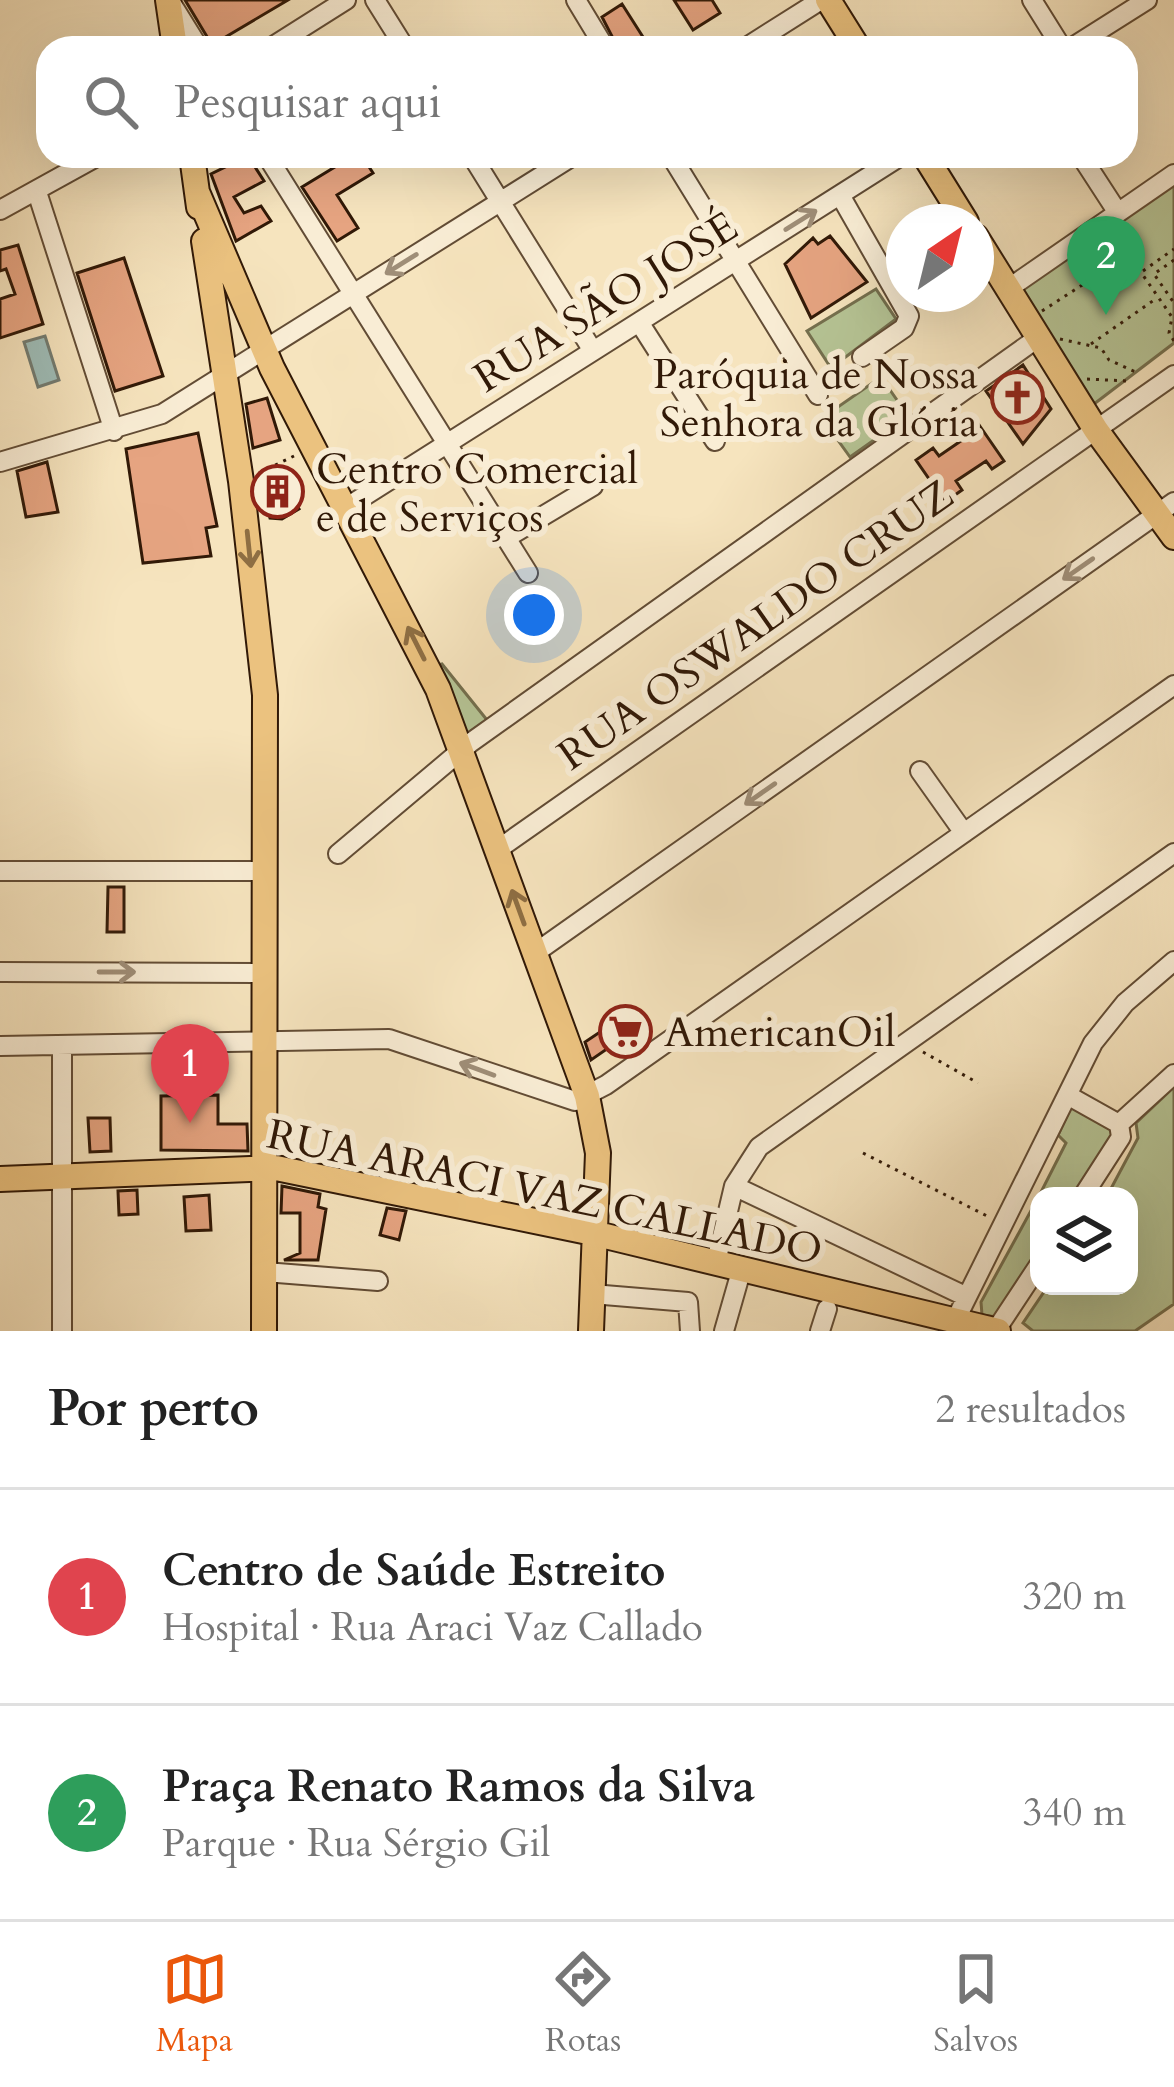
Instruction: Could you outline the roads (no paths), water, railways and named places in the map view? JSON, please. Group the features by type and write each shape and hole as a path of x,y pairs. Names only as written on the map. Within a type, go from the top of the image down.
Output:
{"main road":[{"path":"168,0 173,36"},
{"path":"824,0 850,36"},
{"path":"194,168 241,481 264,676 264,1331"},
{"path":"932,168 955,204"},
{"path":"197,192 264,351 426,664 535,953 596,1090 591,1331"},
{"path":"994,263 1041,330 1096,430 1166,507 1174,537"},
{"name":"RUA ARACI VAZ CALLADO","path":"0,1179 266,1167 593,1233 997,1331"}],"street":[{"path":"168,0 191,36"},
{"path":"289,36 346,0"},
{"path":"375,0 398,36"},
{"path":"575,0 598,36"},
{"path":"765,36 824,0"},
{"path":"1032,0 1058,36"},
{"path":"1087,36 1147,0"},
{"path":"0,210 78,168"},
{"path":"274,168 528,573"},
{"path":"479,168 593,351"},
{"path":"0,462 162,414 554,168"},
{"path":"678,168 818,394"},
{"name":"RUA SÃO JOSÉ","path":"347,507 882,168"},
{"path":"1087,168 1112,217"},
{"path":"1015,284 1174,174"},
{"path":"37,192 113,431"},
{"path":"840,195 908,316 904,328 862,357"},
{"path":"639,322 715,441"},
{"path":"338,854 460,751 1041,330"},
{"name":"RUA OSWALDO CRUZ","path":"497,850 1174,375"},
{"path":"506,538 593,486"},
{"path":"535,953 1166,507"},
{"path":"0,1046 389,1040 564,1101 596,1090 1174,685"},
{"path":"920,771 964,833"},
{"path":"716,1262 734,1186 758,1147 1174,853"},
{"path":"0,871 265,871"},
{"path":"734,1186 788,1210 944,1315 1004,1227 1108,1023 1174,961"},
{"path":"0,972 265,973"},
{"path":"62,1045 62,1331"},
{"path":"1118,1124 1174,1074"},
{"path":"1069,1096 1118,1124 1121,1137 1089,1187"},
{"path":"724,1331 742,1268"},
{"path":"265,1272 378,1281"},
{"path":"997,1331 1030,1278"},
{"path":"592,1294 688,1302 690,1331"},
{"path":"820,1331 827,1309"}],"water":[{"path":"45,336 59,380 38,387 24,342"}],"place":[{"name":"Praça Renato Ramos da Silva","path":"1106,315"},
{"name":"Paróquia de Nossa Senhora da Glória","path":"1017,397"},
{"name":"Centro Comercial e de Serviços","path":"277,492"},
{"name":"AmericanOil","path":"625,1031"},
{"name":"Centro de Saúde Estreito","path":"190,1123"}]}
